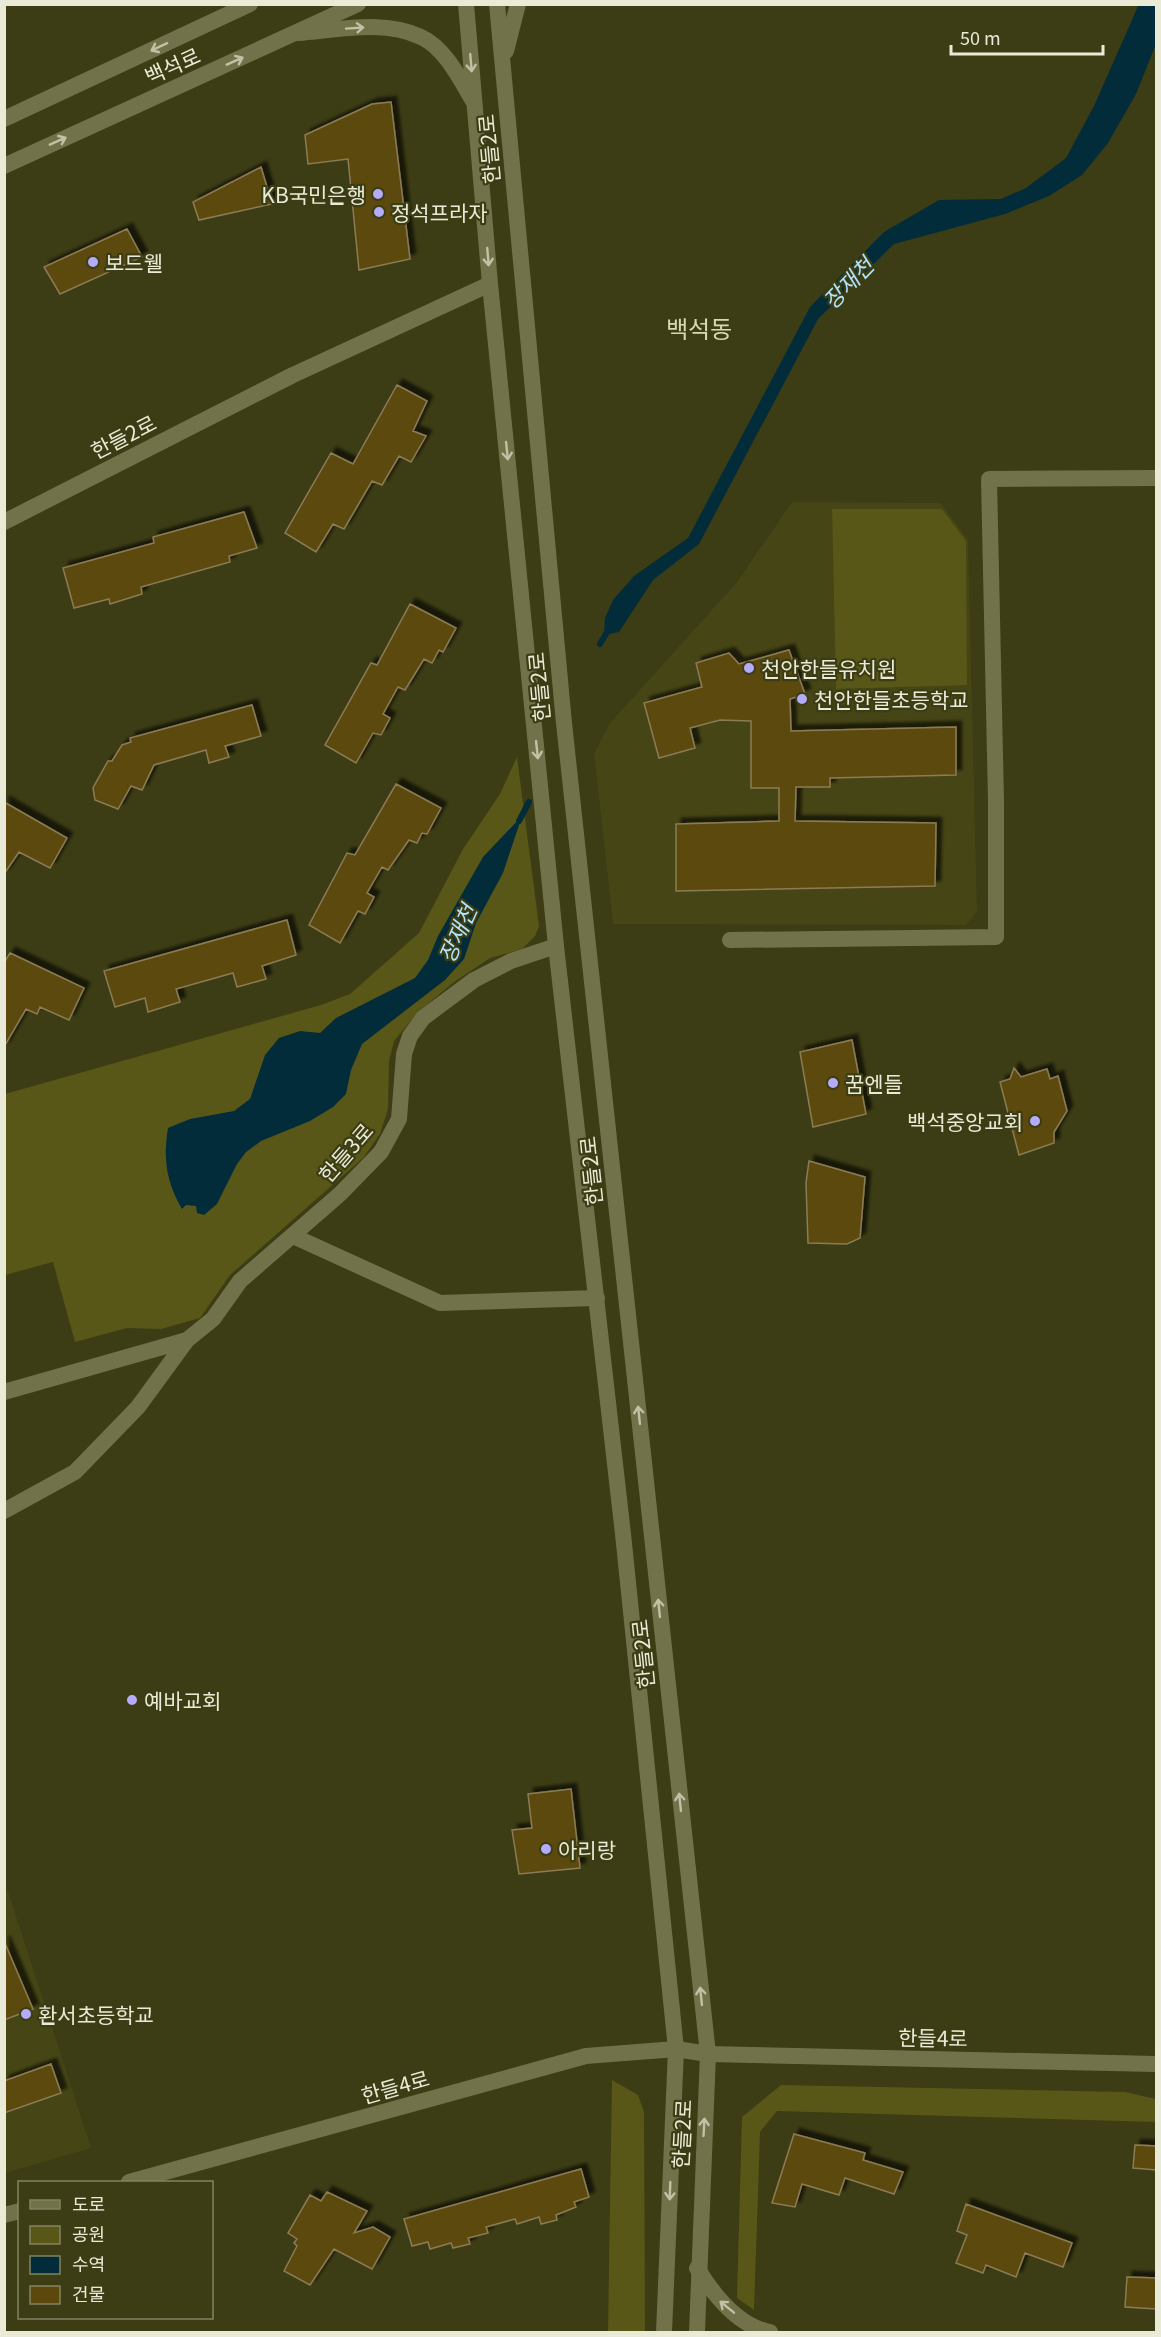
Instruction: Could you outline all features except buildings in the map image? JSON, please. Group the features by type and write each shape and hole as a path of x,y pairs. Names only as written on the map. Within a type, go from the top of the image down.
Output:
{"street":[{"name":"백석로","path":"4,119 250,4"},
{"name":"백석로","path":"4,166 358,4"},
{"name":"한들2로","path":"466,4 490,284 556,946 597,1298 676,2049 664,2332"},
{"name":"한들2로","path":"497,4 564,723 708,2054 697,2268 697,2332"},
{"path":"503,64 518,4"},
{"path":"297,33 385,26 422,37 449,63 475,104"},
{"name":"한들2로","path":"4,522 293,375 490,284"},
{"path":"730,940 996,937 996,801 989,480 1156,478"},
{"name":"한들3로","path":"4,1510 75,1472 138,1407 188,1340 213,1319 240,1281 340,1194 381,1152 399,1119 404,1054 410,1035 423,1018 474,980 511,962 556,946"},
{"path":"293,1236 440,1303 597,1298"},
{"name":"한들3로","path":"4,1392 188,1340"},
{"name":"한들4로","path":"133,2181 586,2056 676,2049 708,2054 1156,2064"},
{"path":"697,2268 726,2308 761,2331 770,2332"}],"shaded area":[{"name":"천안한들초등학교","path":"792,502 941,503 968,540 977,912 966,925 613,924 594,753 610,723 737,582"},
{"name":"환서초등학교","path":"4,1879 91,2148 5,2173 4,2173"}],"green space":[{"path":"832,509 942,509 966,541 967,685 836,689"},
{"path":"517,757 539,926 535,936 522,949 490,958 454,982 418,1012 394,1041 389,1061 388,1109 380,1134 363,1158 230,1275 200,1318 161,1329 127,1328 75,1342 53,1262 5,1275 5,1094 321,1005 350,994 419,933 463,849 500,794"},
{"path":"612,2080 638,2095 644,2112 645,2332 608,2332"},
{"path":"781,2085 1125,2092 1156,2099 1156,2122 777,2111 760,2132 754,2310 737,2298 742,2117"}],"water":[{"path":"1139,4 1156,5 1156,44 1136,94 1108,143 1082,175 1049,196 1005,214 894,244 818,319 699,544 653,580 619,632 604,635 605,618 613,600 634,576 688,538 810,307 884,232 939,200 1001,199 1026,188 1066,158 1094,106"},
{"path":"522,816 503,873 476,923 464,959 445,980 362,1044 351,1070 346,1094 333,1107 310,1121 261,1141 246,1152 237,1164 217,1204 204,1215 197,1213 196,1206 186,1205 182,1209 172,1189 167,1170 168,1128 190,1119 234,1111 250,1099 265,1055 279,1038 300,1031 320,1033 336,1018 415,978 428,960 438,936 483,857"}],"waterway":[{"name":"장재천","path":"600,644 609,629"},
{"name":"장재천","path":"519,821 529,802"}],"place":[{"name":"KB국민은행","path":"378,194"},
{"name":"정석프라자","path":"379,212"},
{"name":"보드웰","path":"93,262"},
{"name":"천안한들유치원","path":"749,668"},
{"name":"천안한들초등학교","path":"802,699"},
{"name":"꿈엔들","path":"833,1083"},
{"name":"백석중앙교회","path":"1035,1121"},
{"name":"예바교회","path":"132,1700"},
{"name":"아리랑","path":"546,1849"},
{"name":"환서초등학교","path":"26,2014"}],"district":[{"name":"백석동","path":"699,327"}]}
